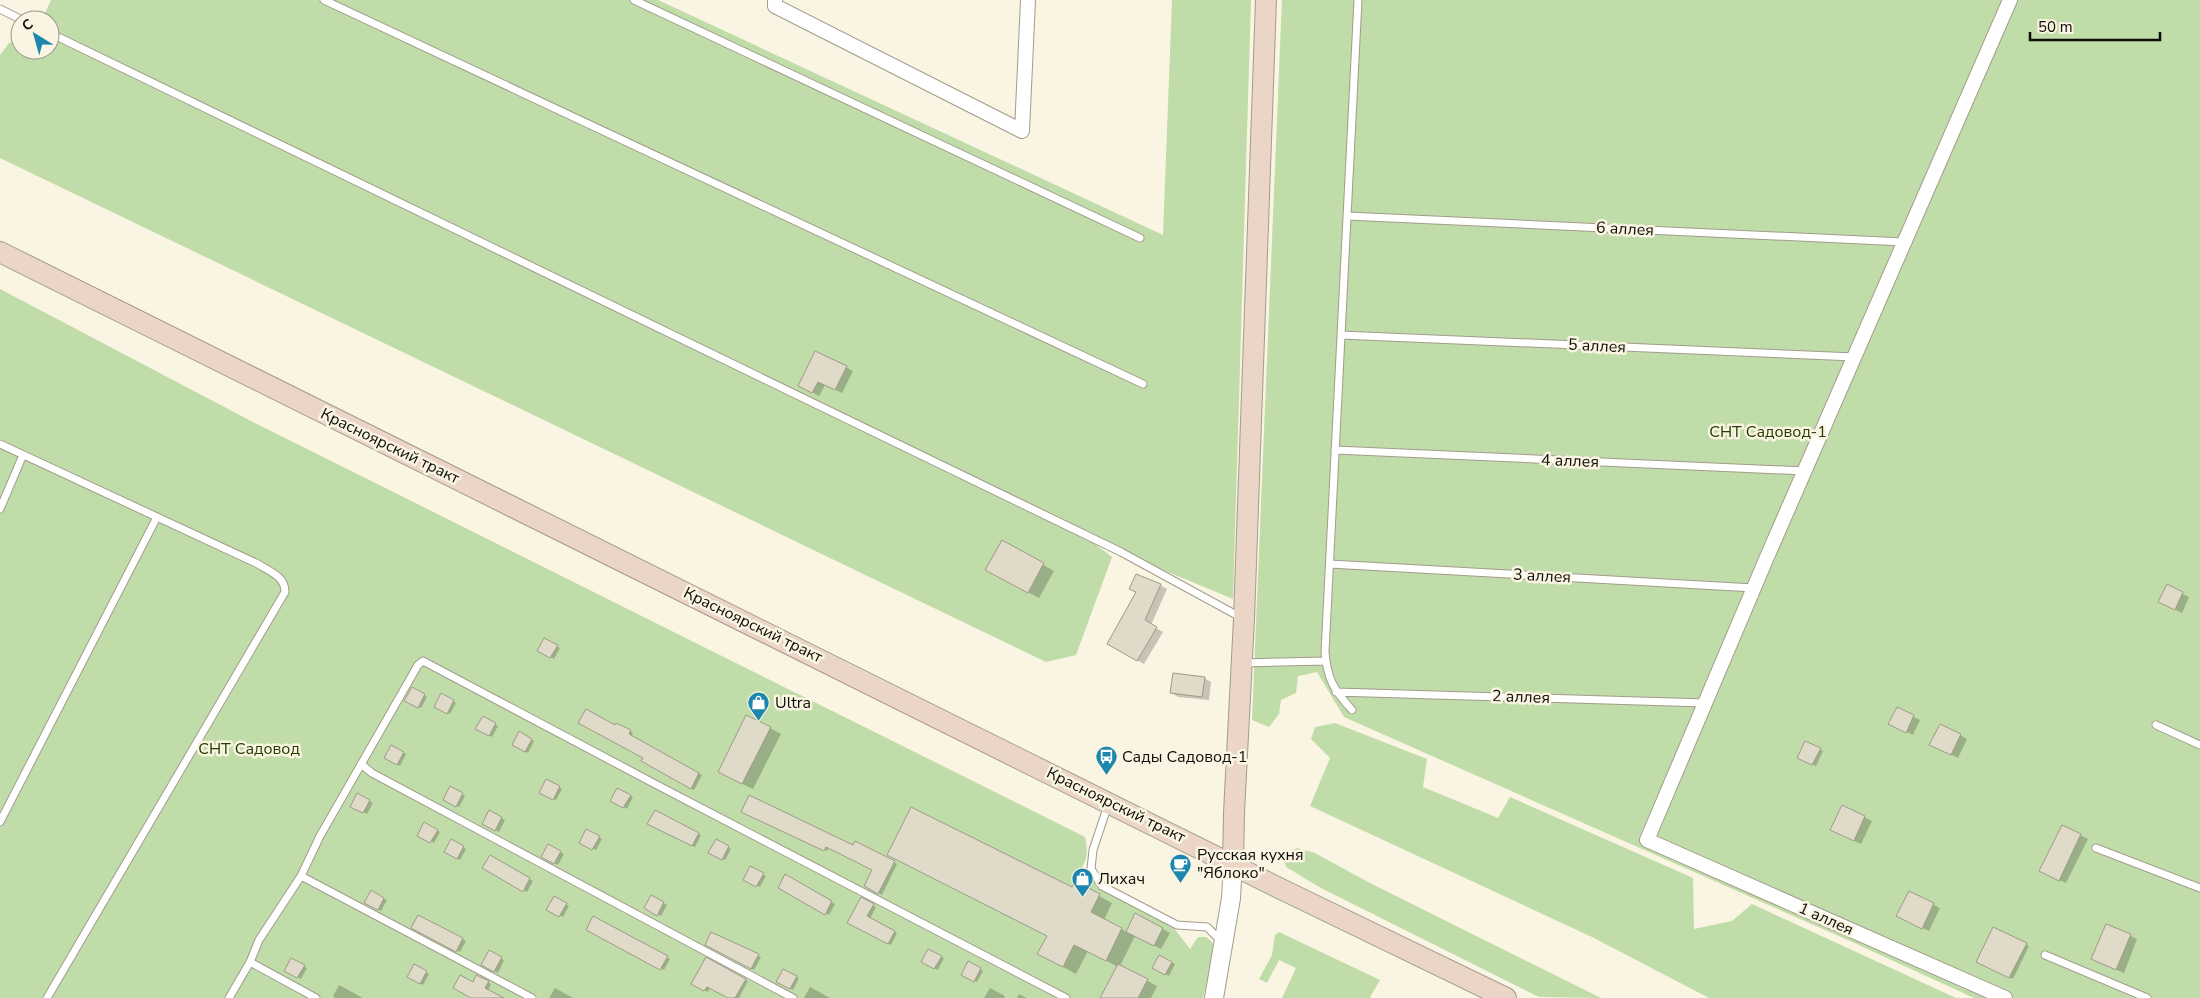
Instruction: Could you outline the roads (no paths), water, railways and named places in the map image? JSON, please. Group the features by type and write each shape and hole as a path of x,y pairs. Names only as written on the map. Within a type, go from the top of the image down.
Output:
{"main road":[{"path":"1233,863 1244,619 1266,0"},
{"name":"Красноярский тракт","path":"0,252 1506,998"}],"street":[{"path":"775,0 775,6 1022,131 1028,0"},
{"path":"1705,703 1804,471 2010,0"},
{"name":"1 аллея","path":"1705,703 1647,840 2005,998"},
{"path":"1214,998 1231,898 1233,863"}],"lane":[{"path":"324,0 1143,384"},
{"path":"634,0 1140,238"},
{"path":"1352,710 1336,692 1326,672 1326,662 1358,0"},
{"path":"60,38 1121,552 1244,619"},
{"name":"6 аллея","path":"1347,216 1904,242"},
{"name":"5 аллея","path":"1341,335 1854,357"},
{"path":"0,444 258,564 285,584 285,592 47,998"},
{"name":"4 аллея","path":"1335,450 1804,471"},
{"path":"0,509 23,455"},
{"path":"0,822 157,517"},
{"name":"3 аллея","path":"1330,564 1754,588"},
{"path":"229,998 250,962 258,940 301,876 320,836 418,665 423,661 657,786 1066,998"},
{"path":"1242,664 1326,662"},
{"name":"2 аллея","path":"1336,692 1705,703"},
{"path":"2156,725 2200,745"},
{"path":"362,764 381,777 792,998"},
{"path":"1109,802 1094,850 1091,869 1102,886 1177,925 1207,927 1224,945"},
{"path":"2096,848 2200,888"},
{"path":"301,876 532,998"},
{"path":"2045,955 2147,998"},
{"path":"250,962 316,998"}],"place":[{"name":"Ultra","path":"759,722"},
{"name":"Сады Садовод-1","path":"1106,776"},
{"name":"Русская кухня \"Яблоко\"","path":"1181,883"},
{"name":"Лихач","path":"1082,898"}],"park label":[{"name":"СНТ Садовод-1","path":"1768,432"},
{"name":"СНТ Садовод","path":"249,749"}]}
